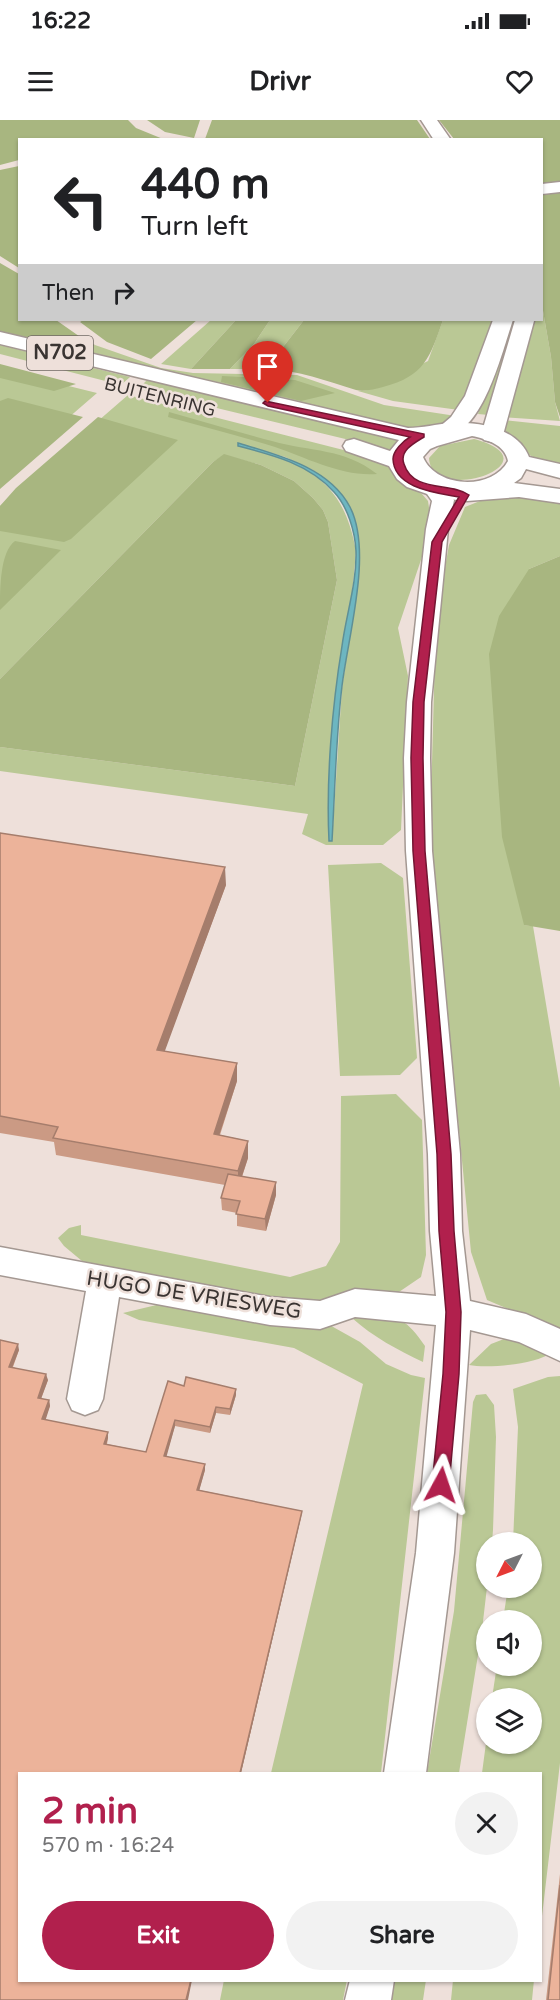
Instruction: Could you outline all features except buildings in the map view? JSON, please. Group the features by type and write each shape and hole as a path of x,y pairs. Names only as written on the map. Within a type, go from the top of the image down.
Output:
{"main road":[{"path":"429,120 440,138"},
{"path":"503,321 471,405 454,426 458,434 424,443 403,459 402,471 412,480 435,491 467,492 501,487 558,495"},
{"path":"492,435 524,321"},
{"name":"BUITENRING","path":"0,338 254,400 408,435 421,435"},
{"name":"BUITENRING","path":"0,357 286,429"},
{"name":"N702","path":"403,459 409,442 421,435 457,429 492,435 512,446 519,461"},
{"path":"331,440 403,459 431,481 467,492"},
{"path":"501,487 514,473 519,461 560,471"}],"street":[{"path":"543,189 560,187"},
{"path":"405,1772 435,1552 451,1374 454,1312 446,1231 444,1154 419,851 417,770 419,702 437,529 443,501 435,491"},
{"path":"437,542 467,492"},
{"name":"HUGO DE VRIESWEG","path":"0,1261 270,1311 320,1315 355,1303 454,1312 526,1329 560,1346"},
{"path":"85,1399 105,1281"},
{"path":"368,2000 372,1982"}],"green space":[{"path":"0,120 128,120 136,128 161,138 18,138 18,160 0,165"},
{"path":"147,120 200,120 194,138 165,132"},
{"path":"212,120 417,120 429,138 205,138"},
{"path":"439,120 560,120 560,183 543,185 543,138 453,138"},
{"path":"18,166 18,267 0,256 0,170"},
{"path":"560,191 560,417 555,402 551,357 543,311 543,193"},
{"path":"0,263 18,273 18,321 57,321 95,345 82,354 0,333"},
{"path":"543,311 551,357 555,402 560,421 502,417 529,342 533,321 543,321"},
{"path":"196,321 151,359 107,342 80,322"},
{"path":"210,321 235,321 191,369 161,364"},
{"path":"235,321 269,321 254,344 230,369 191,369"},
{"path":"269,321 303,321 266,369 230,369 254,344"},
{"path":"303,321 443,321 429,355 417,371 397,382 377,389 356,390 301,374 266,369"},
{"path":"443,321 499,321 489,342 481,350 459,410 393,401 358,391 368,390 428,361"},
{"path":"507,321 519,321 489,415 478,414"},
{"path":"0,345 130,377 121,385 0,354"},
{"path":"95,345 161,368 193,373 297,375 384,405 456,416 451,421 414,430 82,354"},
{"path":"0,364 76,384 54,391 0,378"},
{"path":"0,369 97,393 0,477"},
{"path":"222,376 295,380 335,393 301,401 221,382"},
{"path":"148,379 402,440 391,450 138,389"},
{"path":"128,395 375,458 390,467 401,482 422,494 428,501 430,514 425,548 398,628 408,676 401,830 383,845 326,845 302,834 308,814 0,771 0,747 295,786 337,580 328,522 323,510 313,498 294,481 261,465 224,455 213,462 0,679 0,506","holes":["238,443 285,457 313,470 332,485 358,533 360,562 342,688 332,841 329,841 331,768 356,551 342,506 331,490 301,467 283,459 238,446"]},
{"path":"8,398 83,417 0,489 0,401"},
{"path":"169,412 286,445 340,455 352,459 377,474 338,470 275,447 168,417"},
{"path":"98,417 178,440 71,539 64,542 0,531 0,506 16,488"},
{"path":"502,420 560,426 560,469 533,457 514,444 503,429"},
{"path":"474,439 497,448 504,459 498,468 467,480 449,479 435,472 429,458 440,446"},
{"path":"224,454 261,465 294,481 323,510 328,522 337,580 295,786 0,747 0,679 213,462"},
{"path":"515,495 560,502 560,556 529,569 524,925 533,926 560,1088 560,1331 487,1300 471,1252 430,835 436,618 449,545 465,507 485,499"},
{"path":"15,541 61,550 0,610 4,562 6,553"},
{"path":"560,556 560,931 524,925 502,837 489,654 499,616 529,569"},
{"path":"381,863 403,878 417,1058 400,1075 340,1076 328,865"},
{"path":"396,1094 422,1120 426,1255 421,1277 396,1294 310,1303 278,1301 88,1266 58,1238 69,1228 81,1225 81,1235 290,1277 326,1266 340,1242 341,1096"},
{"path":"169,1302 326,1323 360,1342 386,1364 411,1375 425,1378 381,1772 271,1772 363,1384 294,1348 139,1320 123,1313"},
{"path":"369,1312 388,1315 402,1321 413,1330 425,1346 423,1362 386,1343 352,1318"},
{"path":"504,1339 545,1347 551,1353 535,1360 511,1365 469,1365 491,1344"},
{"path":"560,1376 560,1763 542,1916 542,1772 482,1772 485,1754 542,1754 542,1688 494,1688 495,1676 542,1676 542,1610 505,1610 506,1598 542,1598 542,1532 513,1532 518,1427 513,1389 548,1377"},
{"path":"486,1394 494,1405 496,1437 493,1532 476,1532 476,1598 486,1598 484,1610 476,1610 476,1667 459,1772 427,1772 454,1611 473,1402 476,1395"},
{"path":"224,1982 347,1982 343,2000 220,2000"},
{"path":"393,1982 426,1982 423,2000 389,2000"},
{"path":"453,1982 534,1982 532,2000 451,2000"}],"water":[{"path":"238,443 269,452 316,472 341,493 350,507 357,526 359,570 340,705 332,841 329,841 328,818 331,744 338,669 355,575 354,536 347,512 339,498 324,482 290,462 238,446"}],"route":[{"path":"268,403 408,435 421,435 404,446 398,454 399,467 406,476 426,488 464,495 445,532 437,542 419,702 417,758 419,851 444,1154 446,1231 454,1312 441,1485"}]}
